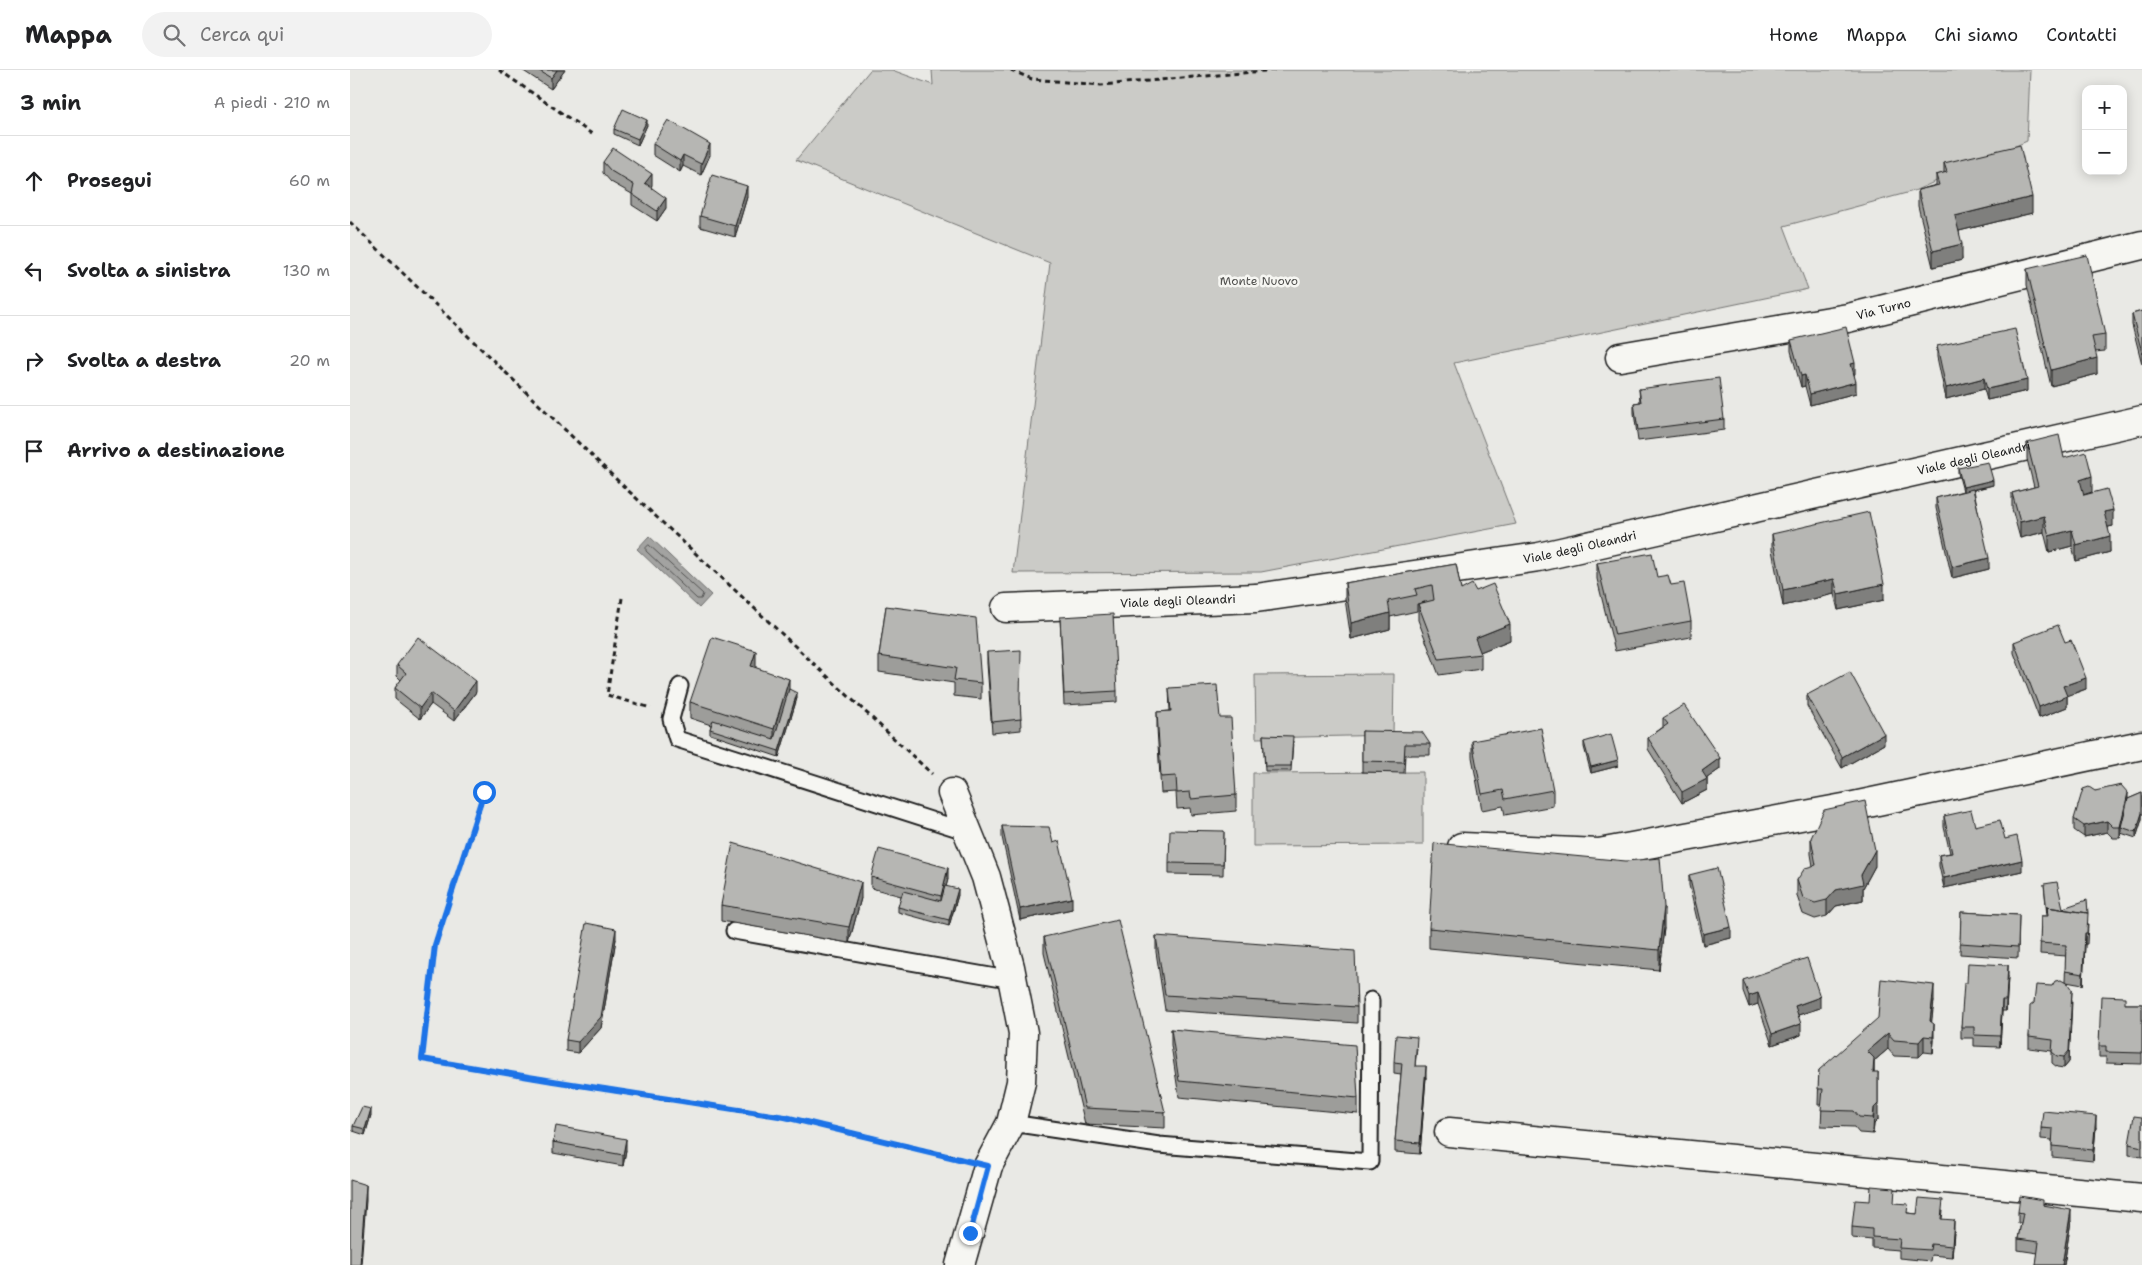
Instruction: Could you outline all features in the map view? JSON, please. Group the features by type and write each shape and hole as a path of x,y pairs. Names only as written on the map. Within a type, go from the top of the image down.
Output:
{"street":[{"name":"Via Turno","path":"1620,357 1848,318 2142,245"},
{"name":"Viale degli Oleandri","path":"1006,608 1256,598 1539,557 2142,420"},
{"path":"1444,847 1598,853 1849,807 2142,745"},
{"path":"952,793 986,876 1013,980 1023,1033 1021,1082 1011,1123 988,1166 960,1265"},
{"path":"1449,1132 2142,1198"}],"lane":[{"path":"680,686 671,719 677,739 968,832"},
{"path":"734,930 1013,980"},
{"path":"1011,1123 1159,1146 1370,1162 1371,1000"}],"path":[{"path":"499,70 592,134"},
{"path":"1011,70 1032,79 1101,85 1276,70"},
{"path":"350,222 619,482 952,793"},
{"path":"622,598 607,695 673,715"},
{"path":"484,792 435,945 422,1059 785,1117 988,1166"}],"green space":[{"name":"Monte Nuovo","path":"870,70 892,70 933,85 932,70 2030,70 2027,141 1914,191 1784,226 1808,289 1454,363 1516,524 1261,572 1013,573 1050,263 796,160"},
{"path":"1394,674 1393,735 1256,738 1255,675"},
{"path":"1423,772 1423,845 1253,846 1253,773"}],"water":[{"path":"649,536 711,595 699,608 637,549"}],"building":[{"path":"538,70 557,70 551,78"},
{"path":"623,109 647,120 638,139 614,129"},
{"path":"668,120 710,144 701,164 683,155 680,161 653,144"},
{"path":"2020,145 2032,197 1955,216 1962,244 1933,251 1918,190 1939,185 1936,175 1947,172 1944,163"},
{"path":"613,148 652,174 645,183 666,198 657,211 632,194 634,185 611,171 603,162"},
{"path":"712,175 747,186 735,226 700,216"},
{"path":"2087,255 2105,335 2092,337 2097,358 2051,370 2027,269"},
{"path":"2142,311 2142,353 2132,314"},
{"path":"1846,327 1855,363 1851,364 1856,382 1810,394 1805,375 1801,376 1791,340"},
{"path":"2015,329 2027,380 1987,389 1984,378 1946,388 1937,346"},
{"path":"1719,378 1724,419 1638,430 1634,403 1641,402 1639,389"},
{"path":"2059,435 2064,458 2086,452 2092,476 2080,480 2084,495 2107,489 2113,510 2104,512 2110,536 2076,545 2072,530 2049,536 2044,516 2020,522 2012,493 2038,486 2027,443"},
{"path":"1988,462 1993,480 1963,487 1958,468"},
{"path":"1973,489 1989,558 1952,567 1936,498"},
{"path":"1869,512 1884,584 1838,594 1834,579 1783,590 1772,534"},
{"path":"1652,553 1657,577 1668,575 1671,585 1684,583 1691,621 1615,635 1597,563"},
{"path":"1456,564 1461,590 1472,584 1476,591 1493,584 1510,624 1475,638 1481,654 1439,659 1418,604 1434,600 1432,585 1415,589 1417,595 1388,601 1390,613 1351,623 1345,583"},
{"path":"886,606 976,618 981,683 954,680 956,668 879,656"},
{"path":"1113,614 1117,691 1064,694 1060,617"},
{"path":"2058,625 2065,642 2071,640 2086,678 2063,686 2067,696 2039,707 2014,642"},
{"path":"418,637 476,681 454,711 431,693 420,708 395,688 406,673 397,665"},
{"path":"712,637 756,651 751,666 789,679 774,729 690,702"},
{"path":"1021,650 1021,719 992,722 987,652"},
{"path":"1850,672 1884,734 1842,757 1807,695"},
{"path":"1217,685 1220,718 1231,718 1236,795 1191,799 1190,792 1177,793 1176,776 1161,777 1157,712 1171,711 1169,688"},
{"path":"789,689 797,693 779,751 710,729 713,720 774,739"},
{"path":"1684,705 1720,758 1702,771 1707,779 1682,792 1648,738 1668,724 1663,718"},
{"path":"1541,728 1553,790 1505,799 1503,790 1482,794 1472,741"},
{"path":"1362,731 1422,732 1430,744 1405,744 1404,762 1362,761"},
{"path":"1611,734 1618,760 1591,767 1584,742"},
{"path":"1263,735 1293,736 1291,766 1265,766"},
{"path":"2121,785 2128,793 2120,827 2113,827 2107,821 2084,826 2074,819 2083,789 2089,787 2095,791"},
{"path":"2142,793 2142,813 2136,832 2121,827 2128,799"},
{"path":"1865,801 1875,850 1861,875 1863,884 1836,890 1827,900 1815,903 1803,898 1797,880 1805,868 1816,865 1811,838 1824,810"},
{"path":"1971,810 1975,826 2000,820 2005,839 2017,836 2022,860 1944,878 1939,855 1952,853 1944,816"},
{"path":"1002,826 1049,827 1053,843 1059,841 1072,898 1020,909"},
{"path":"1170,830 1224,831 1223,864 1169,863"},
{"path":"733,843 861,882 849,927 721,905"},
{"path":"1434,843 1626,861 1660,858 1664,907 1659,950 1429,928"},
{"path":"879,849 948,868 941,896 871,877"},
{"path":"1717,868 1731,927 1703,934 1689,875"},
{"path":"2057,882 2063,908 2087,900 2088,913 2047,907 2047,912 2044,884"},
{"path":"945,886 958,889 949,920 898,907 903,891 941,901"},
{"path":"2047,907 2088,913 2083,974 2065,971 2066,945 2040,943 2041,916 2048,916"},
{"path":"1961,912 2019,915 2018,947 1960,943"},
{"path":"1118,920 1165,1112 1085,1108 1044,937"},
{"path":"586,923 616,929 601,1017 578,1042 566,1040"},
{"path":"1156,936 1355,951 1357,1007 1165,995"},
{"path":"1807,958 1820,997 1795,1006 1801,1024 1772,1034 1758,993 1749,996 1743,980"},
{"path":"1968,963 2008,965 2006,1000 2002,1000 2000,1036 1974,1035 1974,1027 1961,1027 1964,983 1967,983"},
{"path":"1881,979 1934,985 1930,1021 1934,1024 1933,1037 1924,1036 1919,1042 1894,1040 1888,1033 1867,1051 1874,1058 1873,1072 1878,1072 1878,1104 1874,1108 1873,1118 1859,1117 1854,1111 1821,1110 1823,1089 1818,1089 1819,1070 1878,1018"},
{"path":"2061,980 2068,984 2072,990 2069,1051 2064,1057 2057,1056 2052,1052 2053,1040 2029,1037 2030,1006 2034,1003 2036,985 2052,986 2055,981"},
{"path":"2101,996 2125,997 2125,1004 2142,1004 2142,1053 2106,1052 2106,1046 2099,1046"},
{"path":"1171,1029 1355,1045 1358,1098 1179,1081"},
{"path":"1396,1035 1417,1037 1415,1066 1426,1066 1420,1143 1395,1141 1402,1063 1394,1062"},
{"path":"362,1107 371,1109 365,1129 353,1126"},
{"path":"2043,1111 2096,1116 2093,1150 2052,1146 2053,1129 2041,1128"},
{"path":"2134,1116 2142,1117 2142,1147 2129,1144"},
{"path":"556,1126 626,1139 623,1155 553,1142"},
{"path":"350,1180 366,1185 360,1265 350,1265"},
{"path":"1871,1186 1895,1188 1894,1203 1908,1204 1907,1213 1917,1214 1919,1198 1943,1200 1941,1219 1954,1220 1952,1246 1931,1244 1930,1250 1899,1248 1900,1239 1872,1237 1872,1229 1852,1227 1855,1200 1870,1201"},
{"path":"2020,1196 2043,1200 2043,1205 2071,1210 2062,1265 2036,1265 2039,1242 2018,1239 2023,1213 2018,1212"}],"route":[{"path":"484,792 435,945 422,1059 785,1117 988,1166 970,1233"}]}
